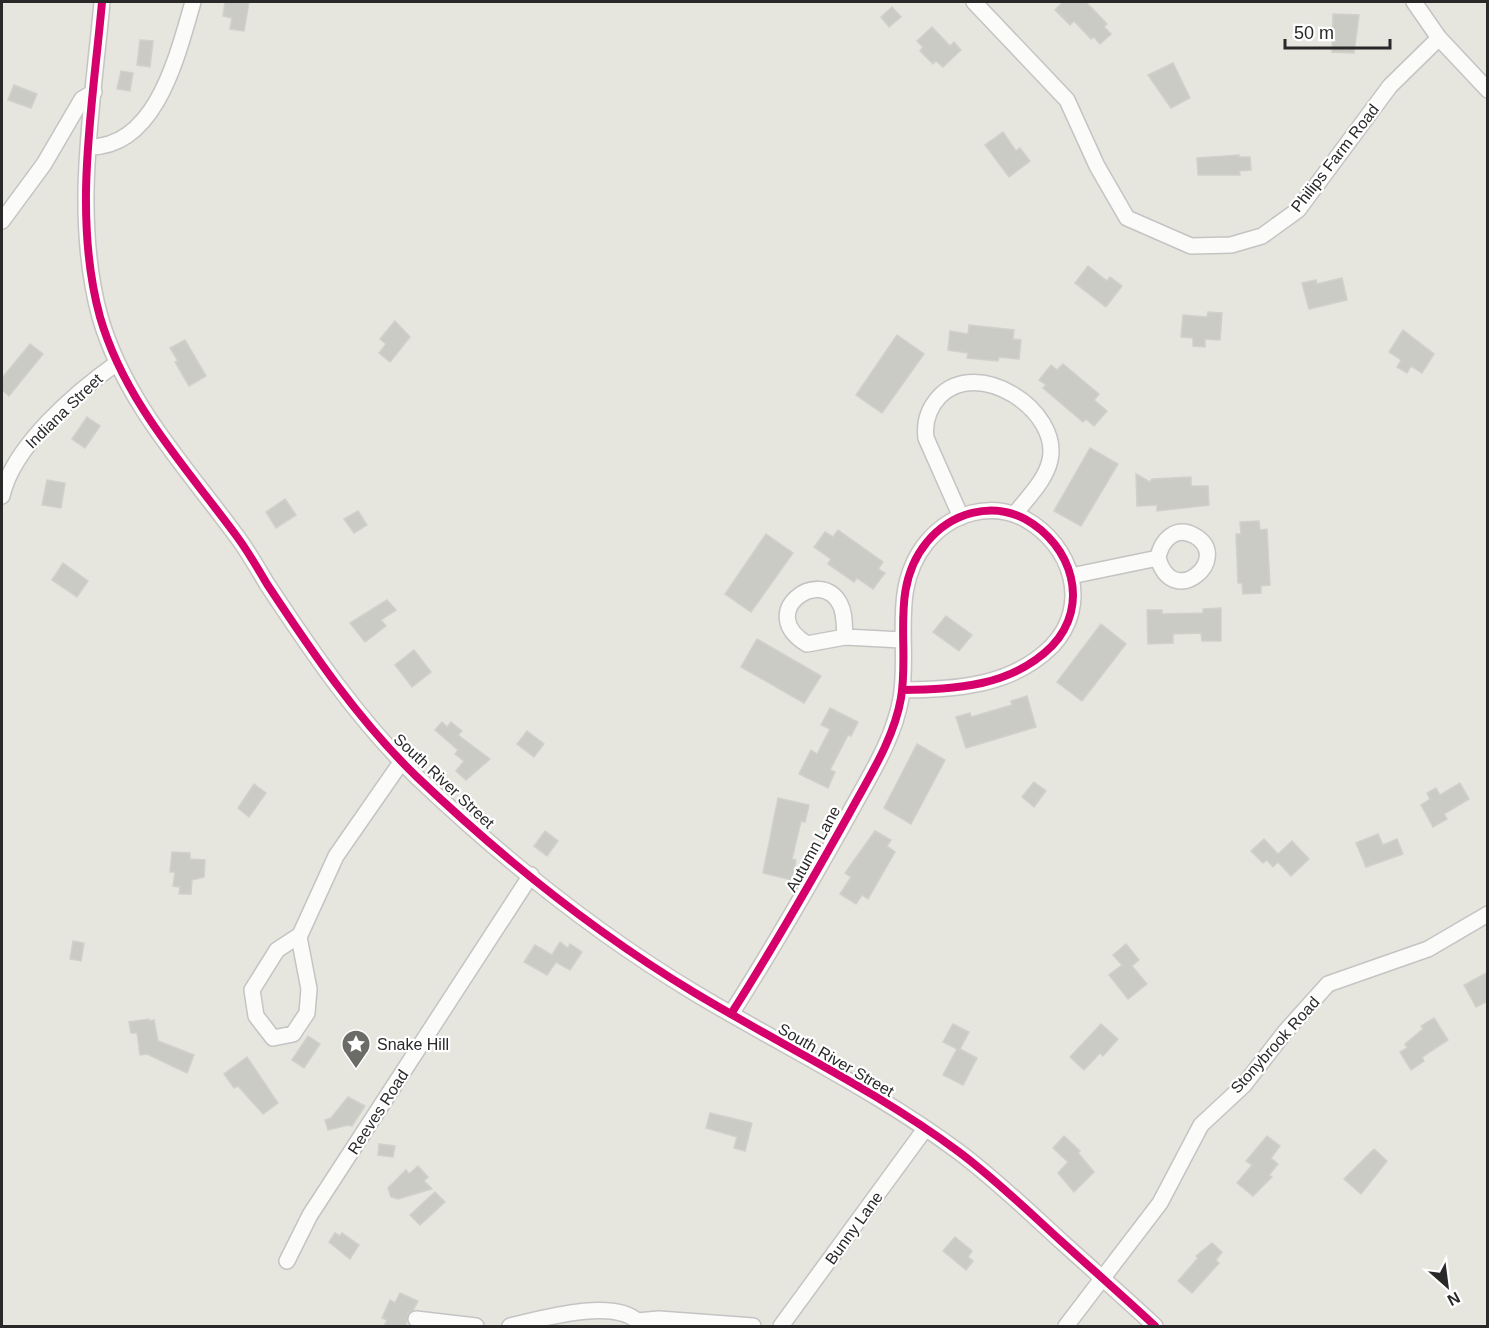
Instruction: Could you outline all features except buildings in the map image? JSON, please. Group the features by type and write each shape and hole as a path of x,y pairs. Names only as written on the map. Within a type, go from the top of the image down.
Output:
{"street":[{"name":"South River Street","path":"102,2 90,147 86,239 101,317 117,363 149,420 241,542 337,685 402,761 452,809 531,875 657,969 925,1129 988,1176 1155,1326"},
{"path":"90,147 118,142 150,111 171,70 193,2"},
{"name":"Philips Farm Road","path":"974,2 1067,100 1097,166 1127,218 1191,246 1231,245 1262,236 1298,210 1390,86 1439,38"},
{"path":"1414,2 1439,38 1488,90"},
{"path":"2,221 44,164 82,99 94,93"},
{"name":"Indiana Street","path":"2,496 14,462 29,442 90,382 117,363"},
{"path":"960,517 926,438 925,426 935,402 946,390 969,382 998,387 1013,395 1031,410 1050,439 1051,450 1046,472 1015,514"},
{"name":"Autumn Lane","path":"731,1014 784,930 876,764 894,725 902,690 902,616 912,569 927,543 938,531 960,517 991,510 1015,514 1040,529 1049,539 1071,576 1075,592 1071,620 1049,648 1031,661 992,682 973,687 902,690"},
{"path":"1071,576 1158,558"},
{"path":"845,637 902,640"},
{"path":"299,937 309,989 307,1013 293,1034 273,1038 256,1016 252,990 277,950 299,937 336,856 402,761"},
{"name":"Reeves Road","path":"287,1261 310,1215 531,875"},
{"name":"Stonybrook Road","path":"1066,1326 1161,1203 1201,1125 1244,1085 1285,1032 1328,984 1428,949 1488,914"},
{"name":"Bunny Lane","path":"781,1326 925,1129"},
{"path":"510,1326 569,1312 629,1314 637,1321 753,1326"},
{"path":"416,1319 476,1326"}],"cycle path":[{"path":"102,2 87,160 87,239 100,317 111,348 125,378 159,433 238,538 301,635 355,709 395,755 449,807 516,865 586,920 658,970 728,1013 863,1089 959,1152 1011,1195 1155,1326"},
{"path":"731,1014 777,940 887,743 901,698 904,598 915,560 937,532 960,517 972,513 999,511 1012,514 1025,519 1041,530 1055,544 1064,560 1071,577 1073,595 1071,613 1064,630 1052,646 1036,660 1001,678 962,686 902,690"}],"place":[{"name":"Snake Hill","path":"356,1070"}]}
